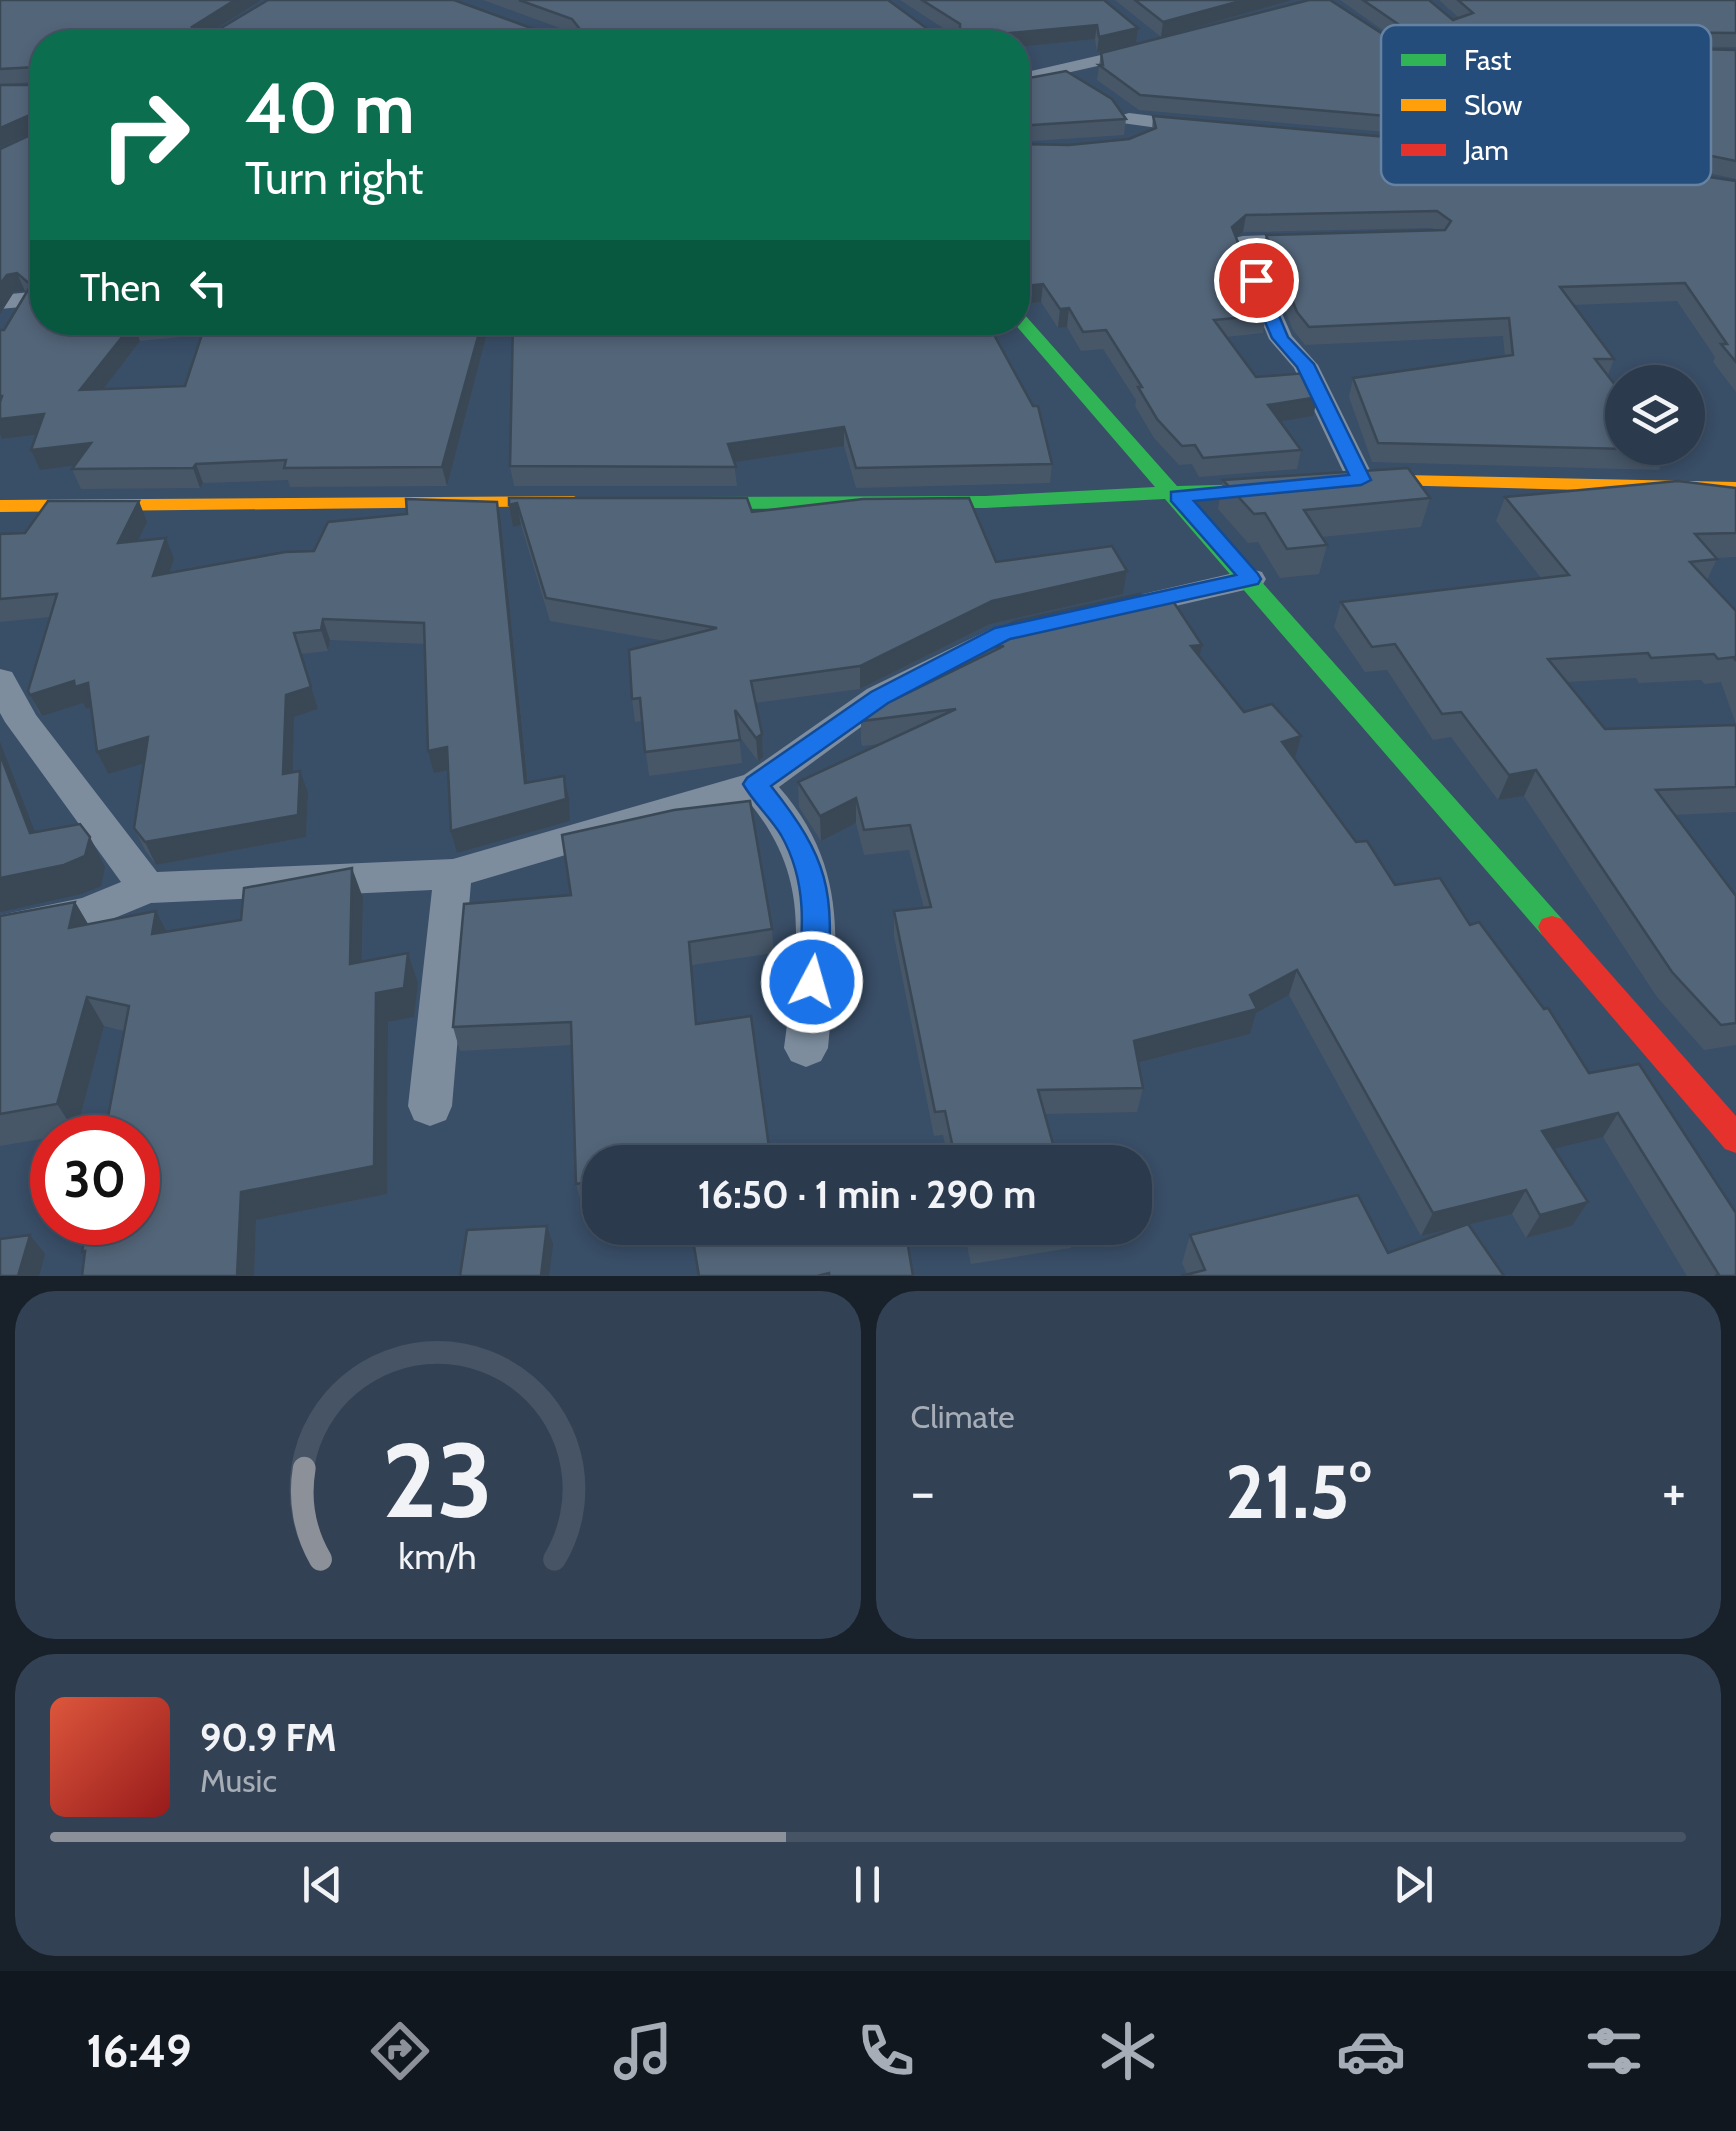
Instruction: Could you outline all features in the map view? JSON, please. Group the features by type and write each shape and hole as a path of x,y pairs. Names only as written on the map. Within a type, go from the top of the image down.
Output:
{"street":[{"path":"1030,74 1068,76 1157,47 1145,37"},
{"path":"1112,101 1139,131 1142,141"},
{"path":"1129,119 1216,130"},
{"path":"1333,240 1243,243 1243,250 1280,338 1305,364 1361,480"},
{"path":"8,328 22,300"},
{"path":"1030,331 1178,496 1736,1139"},
{"path":"662,502 910,505 1178,496 1361,480 1736,488"},
{"path":"0,506 604,502"},
{"path":"1097,614 1250,579"},
{"path":"0,932 88,913 146,888 453,874 756,784 879,698 1003,634 1022,630"},
{"path":"0,680 22,722 146,888"},
{"path":"756,784 792,831 810,872 819,915 806,1048"},
{"path":"430,1106 453,874"}],"building":[{"path":"0,0 235,0 192,27 195,30 30,30 30,67 0,69"},
{"path":"268,0 454,0 536,30 218,30"},
{"path":"519,0 888,0 929,30 576,30 579,28 572,19"},
{"path":"922,0 1104,0 1138,28 1099,37 1097,25 1030,31 960,30 960,24"},
{"path":"1135,0 1244,0 1163,22"},
{"path":"1309,0 1330,0 1381,33 1381,116 1140,95 1099,65 1103,65 1101,53"},
{"path":"1363,0 1429,0 1453,20 1473,13 1458,0 1736,0 1736,33 1711,33 1711,25 1399,25"},
{"path":"1711,49 1736,50 1736,161 1711,156"},
{"path":"1066,71 1112,99 1126,119 1030,125 1030,78"},
{"path":"0,85 30,85 30,115 0,128"},
{"path":"1153,116 1381,137 1381,185 1711,185 1711,177 1736,181 1736,362 1685,283 1560,287 1614,359 1595,359 1605,372 1605,448 1378,443 1353,378 1513,355 1509,318 1309,327 1297,312 1266,235 1445,230 1451,221 1437,211 1246,215 1232,227 1266,315 1214,320 1256,377 1306,373 1318,397 1268,405 1301,450 1203,458 1195,445 1182,446 1157,419 1106,330 1083,332 1069,308 1060,309 1043,284 1030,285 1030,144 1129,139 1156,128"},
{"path":"30,135 30,284 17,273 7,275 0,284 0,149"},
{"path":"30,287 30,335 124,335 80,390 185,386 202,335 478,335 442,467 284,468 286,460 196,464 193,468 72,469 91,443 31,450 44,414 0,419 0,330 4,330"},
{"path":"513,335 994,335 1033,406 1038,406 1052,464 856,468 844,427 728,444 736,467 510,466"},
{"path":"1408,468 1430,498 1304,510 1327,545 1287,549 1265,513 1254,514 1223,480"},
{"path":"1678,481 1736,488 1736,533 1695,534 1717,559 1690,562 1736,611 1736,661 1734,657 1718,659 1714,654 1651,658 1648,653 1548,659 1605,729 1736,725 1736,787 1656,790 1736,896 1736,1023 1721,1025 1672,972 1536,770 1509,775 1461,712 1442,714 1395,644 1372,647 1341,602 1569,575 1505,497"},
{"path":"509,498 747,498 752,512 863,499 969,498 996,562 1112,546 1127,571 992,601 860,666 751,681 762,734 756,738 735,710 740,740 645,752 640,698 632,699 629,650 717,628 546,598 517,503 509,505"},
{"path":"406,499 497,502 525,783 564,776 566,799 451,831 447,747 428,751 424,623 323,619 321,630 294,633 311,687 286,695 283,774 300,771 298,815 145,842 134,828 148,737 97,752 88,683 75,687 74,681 30,695 57,594 0,599 0,534 25,533 48,501 139,501 118,543 166,538 153,576 285,552 314,551 328,522 407,514"},
{"path":"1140,594 1143,599 1169,595 1202,645 1191,646 1244,712 1272,704 1301,736 1282,742 1356,842 1367,841 1395,885 1440,878 1470,925 1479,922 1544,1009 1548,1008 1589,1073 1639,1064 1736,1213 1736,1276 1715,1276 1719,1275 1618,1113 1542,1131 1588,1202 1540,1215 1526,1190 1433,1213 1297,970 1250,995 1257,1009 1134,1041 1143,1088 1038,1090 1053,1145 952,1145 945,1111 935,1112 894,911 931,907 910,825 864,830 856,798 820,816 798,782 956,709 862,721 861,716 1004,646 955,652 1016,621"},
{"path":"0,754 30,833 80,824 90,837 85,856 64,865 0,878"},
{"path":"750,801 772,929 689,942 696,1024 751,1016 769,1145 582,1145 582,1183 576,1184 571,1022 453,1027 464,904 571,895 562,835 674,810"},
{"path":"352,868 350,964 408,953 404,988 376,993 374,1166 241,1192 237,1276 82,1276 83,1245 160,1245 160,1115 108,1115 129,1006 87,997 57,1104 0,1114 0,916 75,902 69,928 156,911 152,934 241,920 244,888"},
{"path":"1358,1195 1388,1253 1468,1224 1504,1276 1181,1276 1205,1270 1190,1235"},
{"path":"547,1226 541,1276 460,1276 467,1230"},
{"path":"30,1235 18,1276 0,1276 0,1239"},
{"path":"694,1245 908,1245 913,1276 829,1273 699,1276"}],"traffic: fast":[{"path":"1030,332 1552,927"},
{"path":"686,503 985,502 1283,487"}],"traffic: slow":[{"path":"1355,480 1736,488"},
{"path":"0,506 574,502"}],"traffic: jam":[{"path":"1552,927 1736,1139"}],"route":[{"path":"812,982 819,915 810,872 792,831 756,784 879,698 1003,634 1250,579 1178,496 1361,480 1305,364 1280,338 1256,280"}]}
